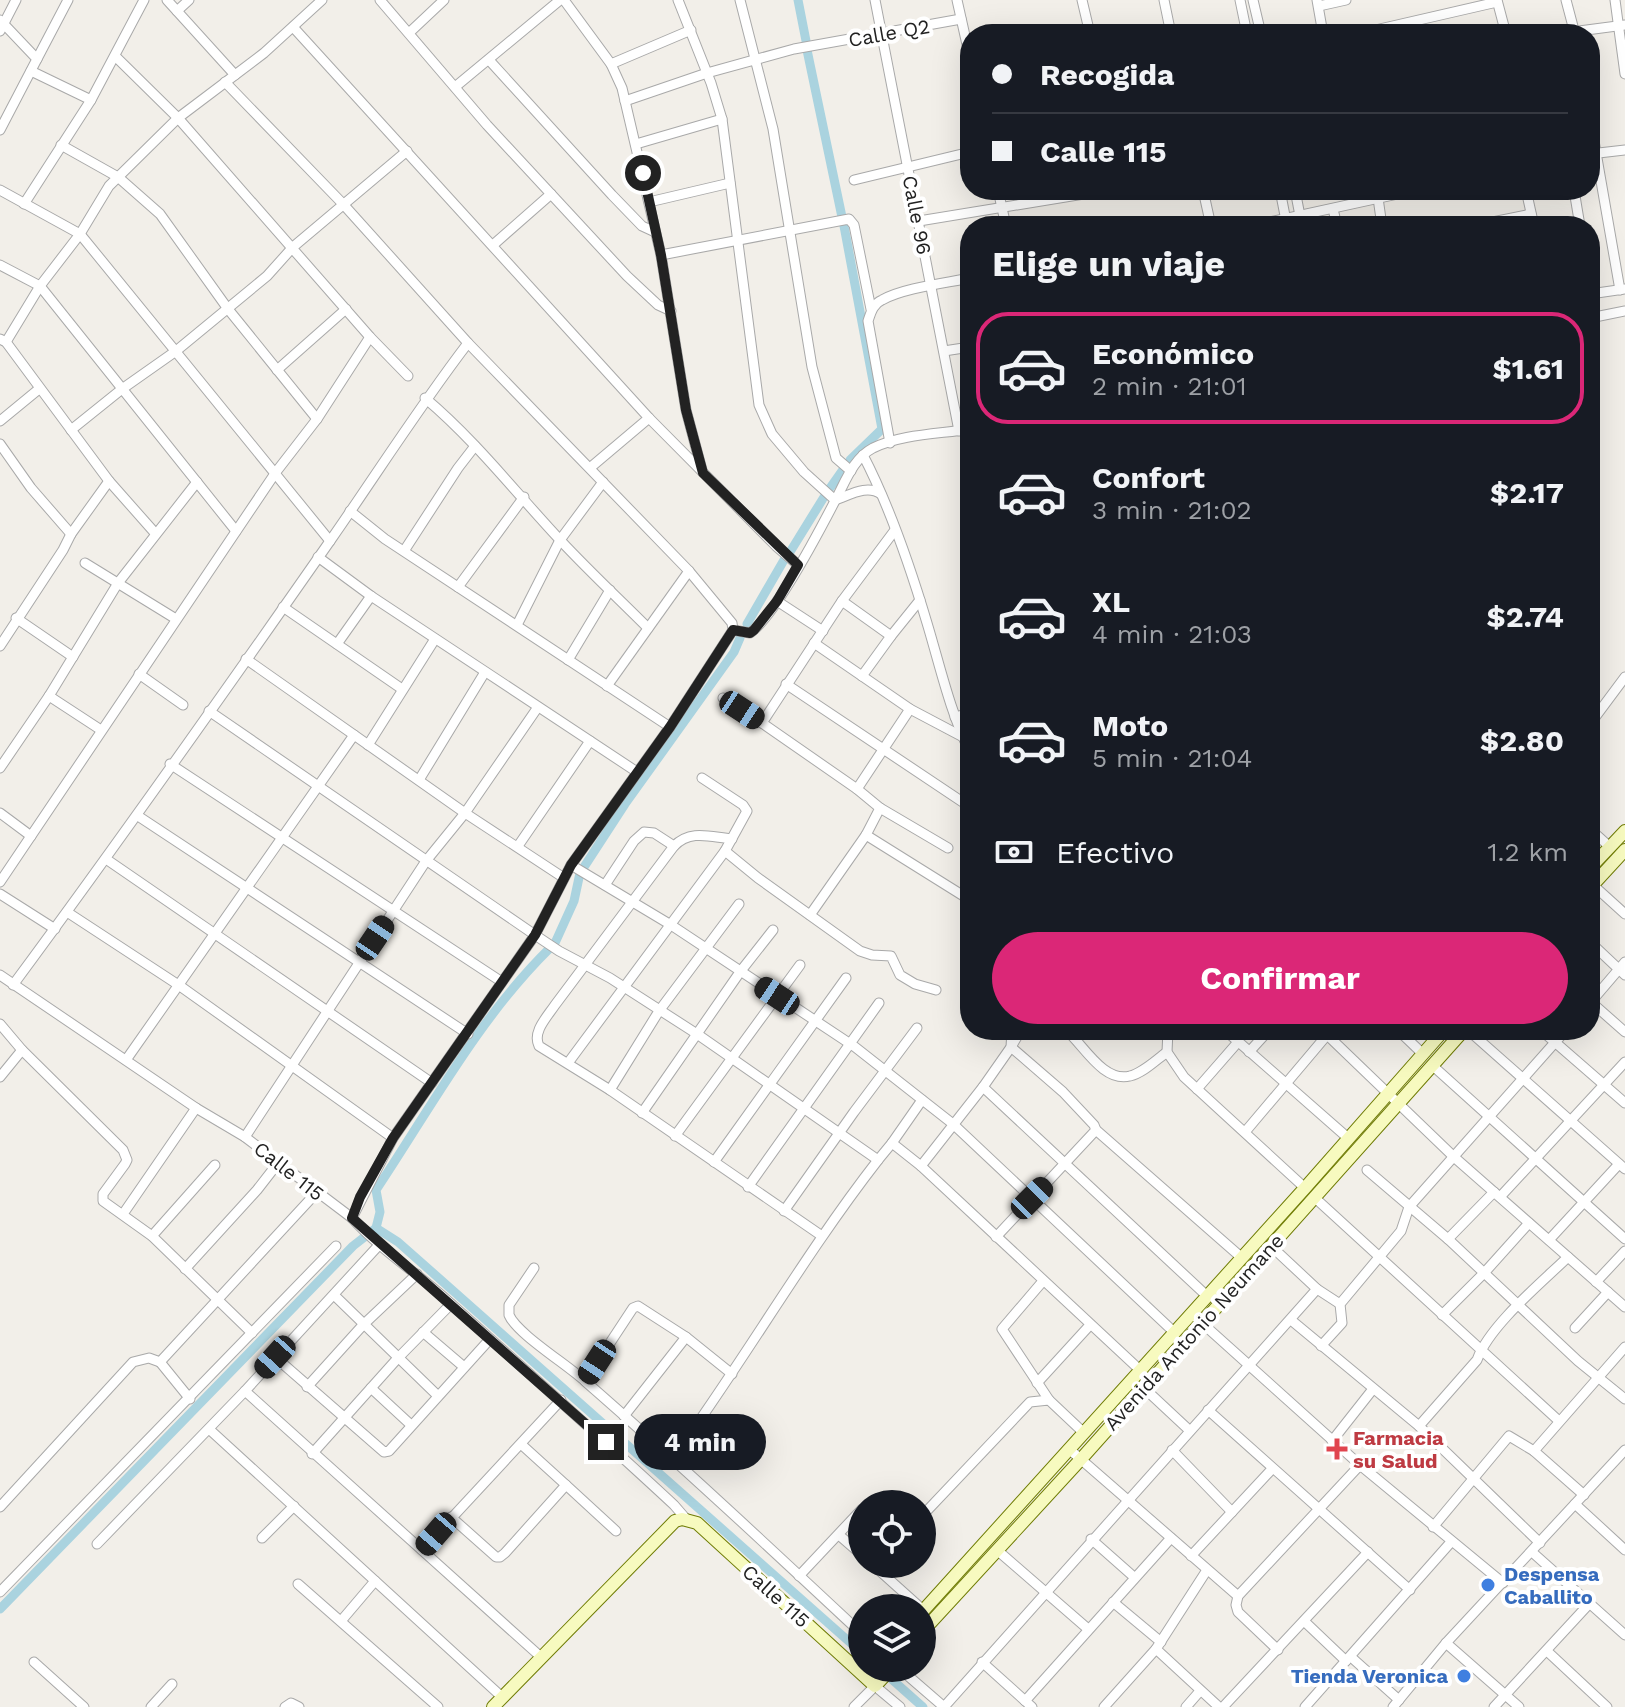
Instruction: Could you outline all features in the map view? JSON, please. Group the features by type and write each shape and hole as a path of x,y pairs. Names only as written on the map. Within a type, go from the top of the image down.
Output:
{"street":[{"path":"16,0 1,25 37,59"},
{"path":"0,130 68,0"},
{"path":"24,204 91,100 144,0"},
{"path":"167,0 235,75"},
{"path":"177,11 189,0"},
{"path":"155,533 109,481 3,340 80,234 109,186 178,118 235,75 322,0"},
{"path":"380,0 627,276 658,305 671,311"},
{"path":"410,32 444,0"},
{"path":"455,87 562,0 611,64 625,101 661,255 686,410 703,473"},
{"path":"678,0 722,119 759,405 772,434 804,472 835,500"},
{"path":"740,0 773,129 812,367 836,458 851,471"},
{"name":"Calle 96","path":"875,0 944,351 960,411"},
{"path":"957,0 962,24"},
{"path":"1082,0 1088,24"},
{"path":"1164,0 1169,24"},
{"path":"1240,0 1245,24"},
{"path":"1253,0 1259,24"},
{"path":"1321,24 1318,3 1346,0"},
{"path":"1566,0 1573,24"},
{"path":"1615,0 1623,26 1625,69"},
{"path":"1400,24 1497,1 1503,24"},
{"name":"Calle Q2","path":"625,101 707,73 817,46 961,19"},
{"path":"1600,29 1623,26"},
{"path":"293,27 649,418 798,565"},
{"path":"611,64 691,30"},
{"path":"115,56 178,118 370,337 408,376"},
{"path":"489,60 612,195 642,226 655,232"},
{"path":"31,71 91,100"},
{"path":"225,82 343,204 468,343 689,571 729,617 736,632"},
{"path":"636,144 722,119"},
{"path":"61,145 118,177 160,214 228,309 317,419"},
{"path":"1600,153 1625,150"},
{"path":"71,430 228,309 267,276 293,247 407,151"},
{"path":"854,180 960,154"},
{"path":"649,202 730,183"},
{"path":"1600,186 1623,289 1600,291"},
{"path":"0,190 80,234 330,541"},
{"path":"493,245 551,194"},
{"path":"1001,200 1004,216"},
{"path":"919,221 1053,200"},
{"path":"1314,216 1369,200"},
{"path":"1521,216 1531,214 1528,200"},
{"path":"1333,209 1335,216"},
{"path":"661,255 849,219 871,309 868,321 890,443"},
{"path":"0,265 40,286 236,531"},
{"path":"871,309 881,300 960,280"},
{"path":"277,370 346,309"},
{"path":"1600,317 1625,314"},
{"path":"0,882 370,337"},
{"path":"13,985 138,816 170,764 330,541 425,398 468,343"},
{"path":"944,351 960,349"},
{"path":"0,421 39,389"},
{"path":"425,398 451,420 560,540 648,628"},
{"path":"591,467 649,418"},
{"path":"352,1218 360,1197 393,1138 535,935 571,865 736,632 754,630 777,601 863,455 874,447 890,443 960,431"},
{"path":"0,444 31,488 71,534"},
{"path":"404,551 475,446"},
{"path":"863,455 881,494 920,600 960,730"},
{"path":"0,646 71,534 109,481"},
{"path":"0,768 49,696 118,583 197,482"},
{"path":"517,625 560,540 603,482"},
{"path":"835,500 861,491 875,490 881,494"},
{"path":"458,587 524,497"},
{"path":"350,511 404,551 670,727"},
{"path":"762,723 842,601 895,530"},
{"path":"318,557 371,596 637,772"},
{"path":"85,563 176,619"},
{"path":"607,686 689,571"},
{"path":"568,660 610,590"},
{"path":"337,644 371,596"},
{"path":"862,676 920,600"},
{"path":"777,601 823,631"},
{"path":"842,601 891,636"},
{"path":"283,607 402,689"},
{"path":"16,618 73,657"},
{"path":"368,745 435,639"},
{"path":"814,643 910,709 960,735"},
{"path":"246,659 465,813 564,878"},
{"path":"419,780 485,672"},
{"path":"139,674 183,705"},
{"path":"1600,711 1625,677"},
{"path":"786,684 960,800"},
{"path":"49,696 101,730"},
{"path":"723,698 880,808 948,848"},
{"path":"245,1137 426,861 465,813 538,707"},
{"path":"857,789 910,709"},
{"path":"209,711 535,935 697,1034 878,1160"},
{"path":"955,717 960,716"},
{"path":"126,1060 354,735"},
{"path":"518,846 590,741"},
{"path":"0,742 11,751"},
{"path":"170,764 502,982"},
{"path":"568,1063 725,851 747,811 743,805 702,778"},
{"path":"810,915 866,835 880,808"},
{"path":"0,813 31,836"},
{"path":"138,816 468,1034"},
{"path":"1600,858 1625,831"},
{"path":"605,885 634,841 644,832 654,833 674,846"},
{"path":"732,839 697,835 684,837 674,846 588,965 555,1005 536,1036 539,1046 610,1090 822,1236"},
{"path":"866,835 960,894"},
{"path":"1600,838 1610,847"},
{"path":"725,851 860,951 891,956 900,975 915,984 936,990"},
{"path":"1600,878 1624,852"},
{"path":"106,859 432,1083"},
{"path":"571,865 671,925 850,1043 953,1124 1175,1333"},
{"path":"1600,893 1625,914"},
{"path":"0,894 55,929"},
{"path":"610,1090 659,1011 739,904"},
{"path":"67,912 180,986 393,1138"},
{"path":"642,1113 773,930"},
{"path":"1600,950 1623,969 1600,992"},
{"path":"675,1136 800,965"},
{"name":"Calle 115","path":"0,976 196,1108 245,1137 352,1218 377,1243 561,1400 687,1520 697,1523 876,1684"},
{"path":"714,1162 846,978"},
{"path":"748,1187 879,1003"},
{"path":"1600,1011 1625,1032"},
{"path":"0,1024 22,1050 123,1150 125,1164 103,1201 152,1236 252,1333"},
{"path":"784,1211 917,1028"},
{"path":"1011,1040 1011,1047"},
{"path":"921,1166 1015,1040"},
{"path":"1076,1040 1107,1072 1118,1077 1133,1076 1167,1052"},
{"path":"1168,1040 1167,1052 1184,1077 1559,1421"},
{"path":"1249,1052 1260,1040"},
{"path":"1245,1132 1318,1040"},
{"path":"1332,1040 1454,1157 1625,1307"},
{"path":"1408,1040 1423,1054"},
{"name":"Avenida Antonio Neumane","path":"936,1617 1271,1246 1348,1138 1435,1040"},
{"name":"Avenida Antonio Neumane","path":"936,1595 1242,1258 1310,1193 1457,1040"},
{"path":"1477,1040 1622,1166 1549,1240"},
{"path":"1552,1040 1625,1103"},
{"path":"1321,1346 1342,1323 1340,1304 1401,1231 1409,1207 1558,1040"},
{"path":"1197,1089 1238,1042 1348,1138"},
{"path":"1011,1047 1063,1092 1096,1130 1242,1258"},
{"path":"0,1077 22,1050"},
{"path":"1448,1239 1536,1160 1569,1120 1625,1062"},
{"path":"1433,1066 1487,1118 1625,1239"},
{"path":"983,1087 1207,1296"},
{"path":"673,1458 822,1236 922,1100"},
{"path":"123,1214 196,1108"},
{"path":"996,1237 1096,1130"},
{"path":"892,1143 921,1166 1141,1371"},
{"path":"185,1269 278,1163"},
{"path":"152,1236 215,1165"},
{"path":"1367,1170 1625,1399"},
{"path":"160,1362 317,1192"},
{"path":"1442,1315 1529,1223"},
{"path":"97,1544 245,1391 334,1295 377,1243"},
{"path":"0,1592 336,1246"},
{"path":"1271,1246 1317,1289 1340,1304"},
{"path":"1596,1282 1625,1251"},
{"path":"1419,1426 1477,1360 1480,1348 1568,1257"},
{"path":"534,1268 509,1305 509,1315 520,1331 585,1381 673,1458 848,1621"},
{"path":"307,1387 363,1325 417,1274"},
{"path":"1043,1281 1002,1329 1049,1400 1084,1433"},
{"path":"915,1682 944,1707 1317,1289"},
{"path":"1575,1328 1608,1292"},
{"path":"334,1295 437,1395"},
{"path":"312,1454 451,1304"},
{"path":"585,1381 633,1308 643,1307 732,1374"},
{"path":"1192,1314 1332,1441 1503,1583"},
{"path":"1291,1320 1419,1426 1540,1543"},
{"path":"1037,1383 1090,1325"},
{"path":"423,1332 464,1367"},
{"path":"624,1416 686,1337"},
{"path":"275,1357 384,1452 389,1451 490,1339"},
{"path":"1534,1451 1625,1347"},
{"path":"0,1507 133,1362 149,1358 160,1362 190,1399"},
{"path":"371,1388 411,1425"},
{"path":"1144,1388 1189,1430"},
{"path":"1332,1441 1373,1389"},
{"path":"245,1391 542,1658"},
{"path":"422,1550 561,1400"},
{"path":"936,1501 1030,1402 1049,1400"},
{"path":"1208,1410 1410,1590"},
{"path":"209,1429 375,1581 496,1704 675,1521 687,1520"},
{"path":"1433,1527 1509,1436 1534,1451 1584,1495"},
{"path":"522,1445 616,1531"},
{"path":"1069,1449 1238,1596"},
{"path":"1172,1450 1232,1512"},
{"path":"1304,1621 1396,1704 1446,1643 1625,1450"},
{"path":"1278,1650 1238,1612 1238,1596 1360,1465"},
{"path":"1191,1556 1272,1469"},
{"path":"451,1517 496,1557 500,1557 566,1485"},
{"path":"1575,1504 1625,1550"},
{"path":"262,1538 294,1506"},
{"path":"799,1576 848,1525"},
{"path":"839,1535 848,1543"},
{"path":"982,1662 1028,1704 1088,1629 1171,1538"},
{"path":"1091,1539 1134,1577"},
{"path":"1305,1707 1451,1542"},
{"path":"997,1550 1088,1629"},
{"path":"1113,1602 1200,1691 1221,1707 1368,1552"},
{"path":"1532,1552 1624,1633"},
{"path":"1104,1707 1158,1646 1207,1570"},
{"path":"887,1578 905,1594"},
{"path":"341,1621 375,1581"},
{"path":"298,1584 438,1707"},
{"path":"1494,1707 1548,1652 1589,1604"},
{"path":"1446,1643 1519,1707"},
{"path":"1548,1652 1607,1707"},
{"path":"34,1662 84,1707"},
{"path":"151,1707 172,1684"},
{"path":"854,1707 876,1684 900,1707"},
{"path":"1186,1707 1200,1691"},
{"path":"285,1707 291,1703 299,1707"}],"waterway":[{"path":"798,0 807,46"},
{"path":"807,50 842,217"},
{"path":"844,226 882,429 850,460"},
{"path":"830,488 842,471"},
{"path":"790,552 824,497"},
{"path":"747,624 784,560"},
{"path":"584,867 625,804 734,652 740,638"},
{"path":"555,943 574,901 580,873"},
{"path":"376,1228 380,1212 376,1190 478,1034 549,949"},
{"path":"0,1609 353,1246 376,1228 398,1242 848,1641"},
{"path":"895,1682 923,1707"}],"place":[{"name":"Farmacia su Salud","path":"1337,1449"},
{"name":"Despensa Caballito","path":"1488,1585"},
{"name":"Tienda Veronica","path":"1464,1676"}],"route":[{"path":"606,1442 352,1218 360,1197 393,1138 535,935 571,865 670,727 733,630 750,633 759,625 798,565 703,473 686,410 661,255 643,173"}]}
